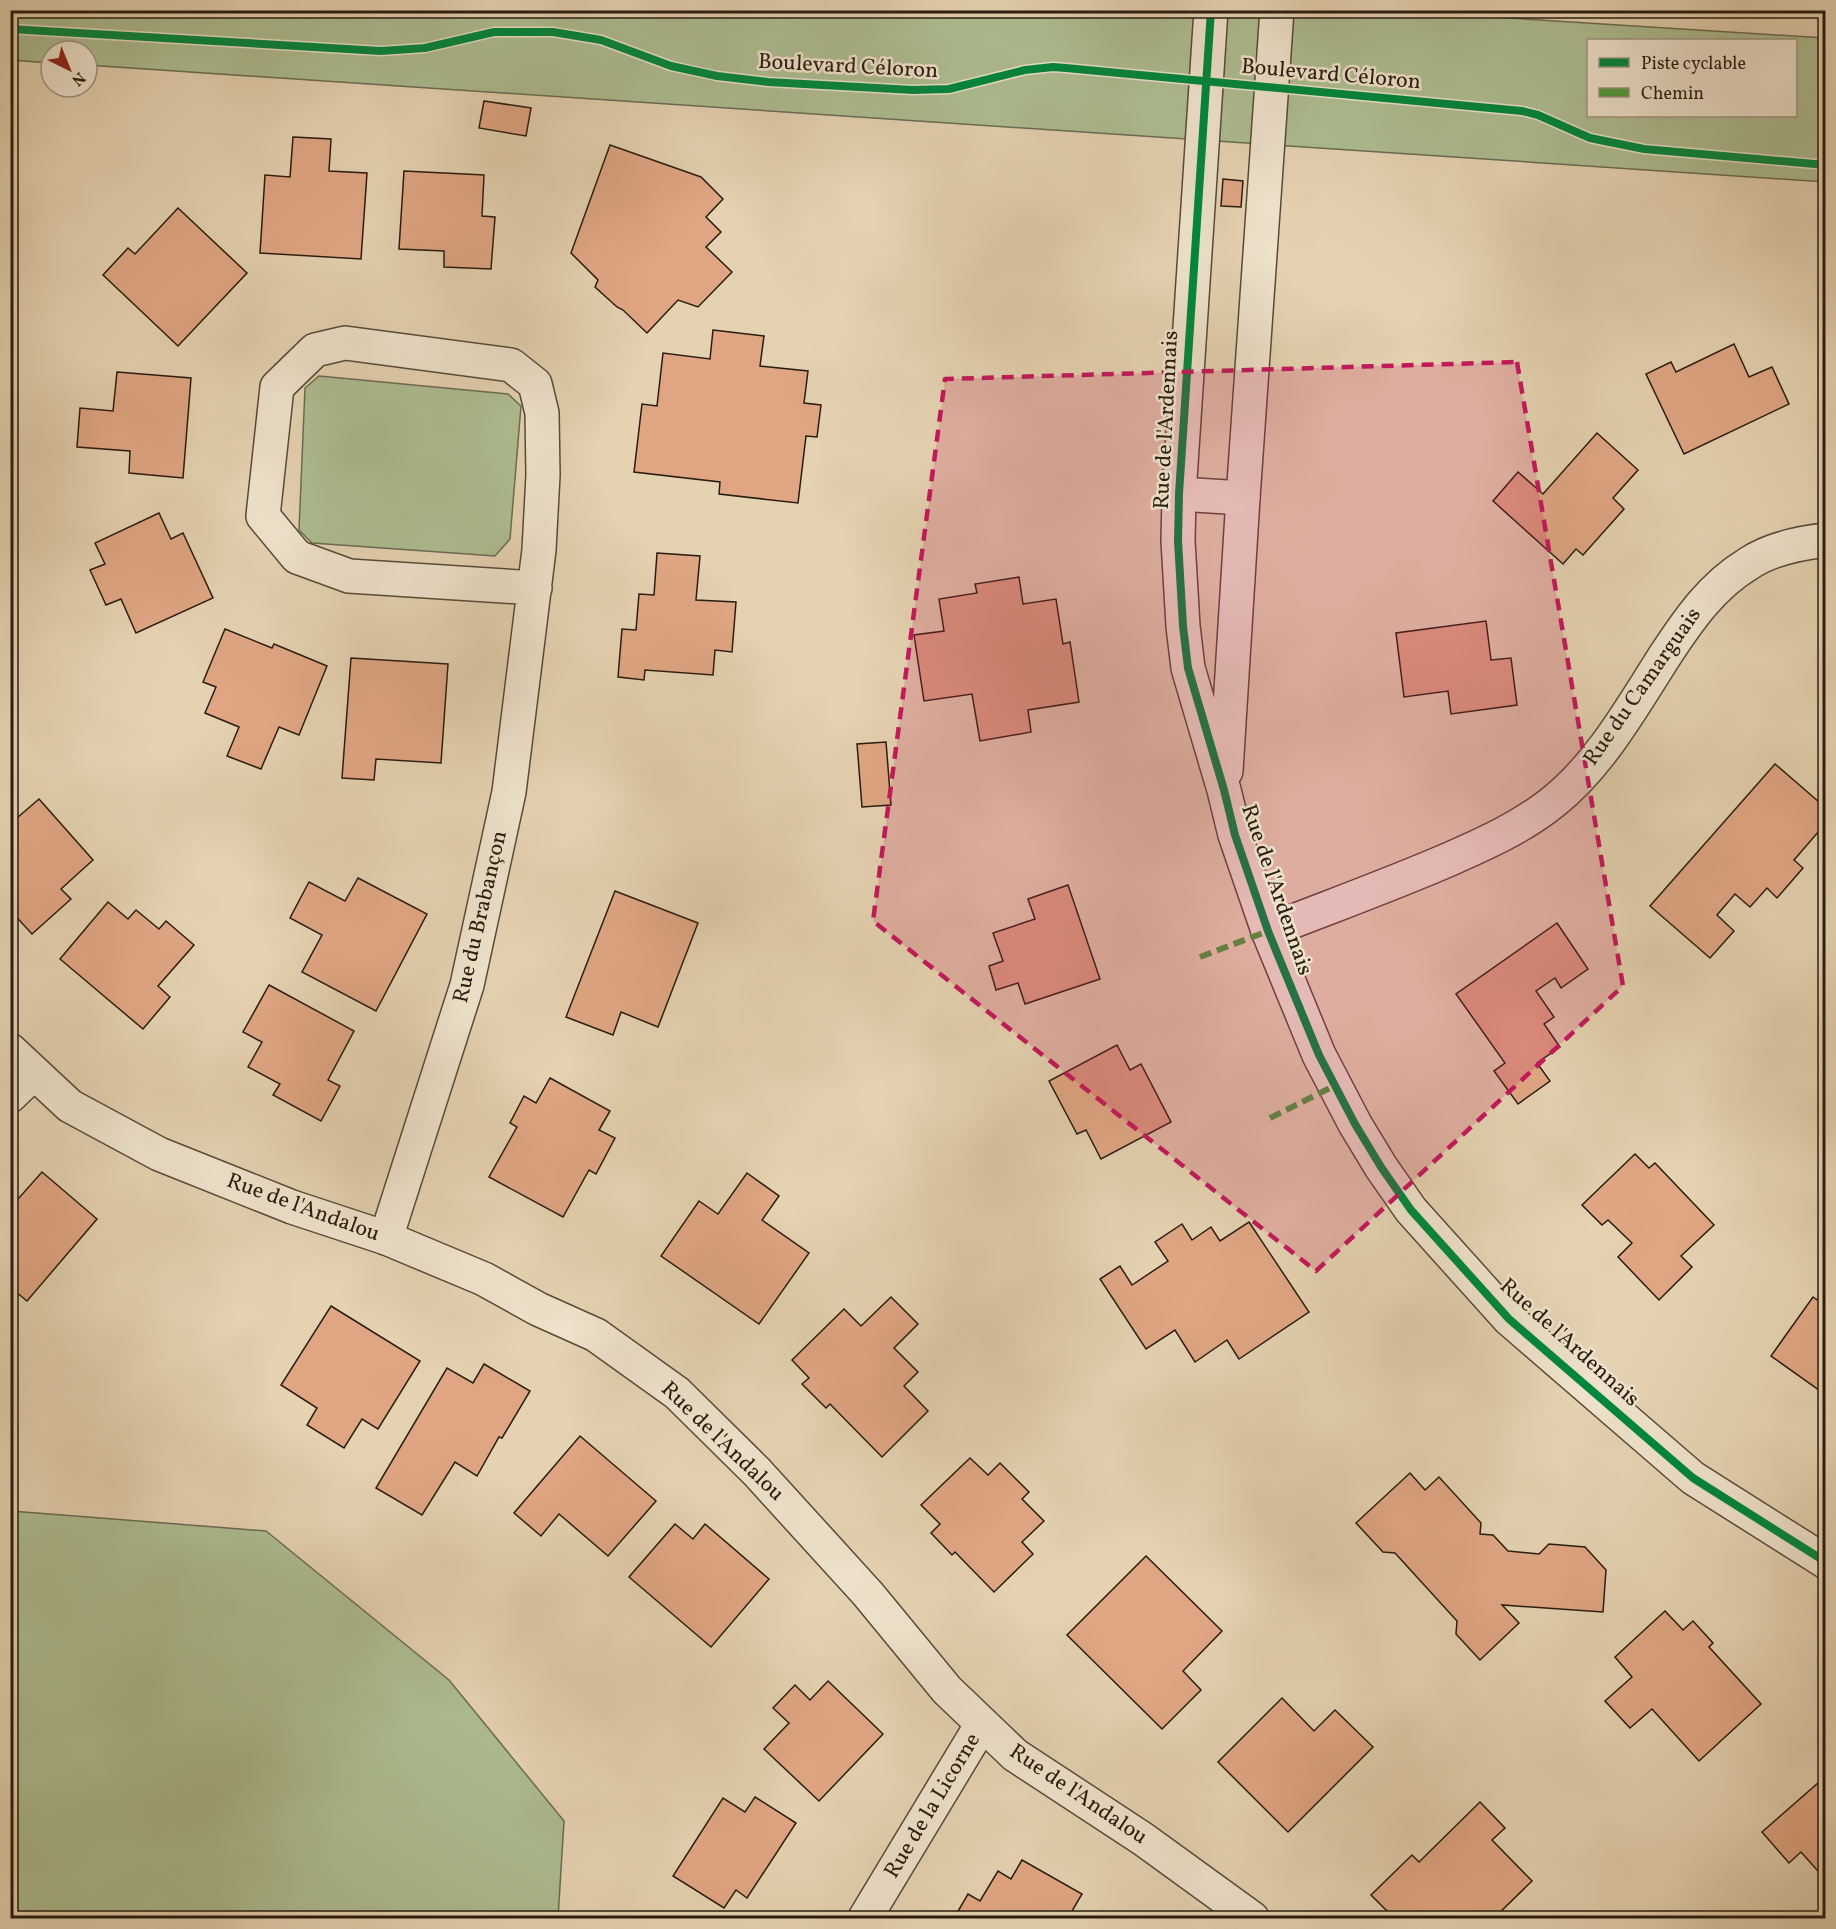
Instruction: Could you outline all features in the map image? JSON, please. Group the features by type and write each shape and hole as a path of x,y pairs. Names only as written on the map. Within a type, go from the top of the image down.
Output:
{"street":[{"name":"Rue de l'Ardennais","path":"1211,10 1179,494 1178,541 1183,626 1188,668 1239,846 1268,931 1301,1015 1334,1086 1376,1159 1411,1210 1509,1318 1693,1478 1826,1562"},
{"name":"Rue de l'Ardennais","path":"1224,790 1277,10"},
{"name":"Rue du Brabançon","path":"386,1238 467,985 509,792 535,588 543,476 542,413 535,384 511,365 345,343 315,350 277,387 263,516 297,557 349,576 535,588"},
{"name":"Rue de l'Ardennais","path":"1179,494 1243,498"},
{"name":"Rue du Camarguais","path":"1268,931 1407,878 1482,845 1536,815 1555,801 1597,756 1687,622 1705,599 1725,580 1749,563 1774,552 1798,544 1826,540"},
{"name":"Rue de l'Andalou","path":"10,1050 70,1106 159,1154 292,1207 386,1238 484,1279 538,1309 596,1335 677,1393 757,1472 867,1594 947,1690 1015,1755 1143,1839 1252,1918"},
{"path":"10,1096 34,1073"},
{"name":"Rue de la Licorne","path":"865,1918 982,1724"}],"highlighted area":[{"path":"1517,362 1623,986 1316,1271 873,921 945,379"}],"green space":[{"path":"1384,10 1825,38 1825,182 99,66 99,39 39,39 39,62 11,60 10,11"},
{"path":"319,376 508,394 521,406 510,539 495,556 312,543 299,530 305,388"},
{"path":"11,1511 266,1531 449,1680 564,1821 558,1918 11,1918"}],"building":[{"path":"484,101 531,108 526,136 479,128"},
{"path":"293,137 331,139 329,171 367,173 361,259 260,253 265,175 290,177"},
{"path":"610,145 701,177 723,199 706,217 721,232 706,247 732,272 698,307 678,300 647,333 595,287 598,280 571,253"},
{"path":"404,171 484,175 482,216 495,217 491,269 444,267 444,251 399,249"},
{"path":"1223,179 1243,181 1241,207 1221,206"},
{"path":"178,208 247,273 178,346 103,275 128,248 135,254"},
{"path":"713,330 764,336 760,366 808,371 804,403 821,405 817,437 806,436 798,503 719,494 720,482 634,472 642,404 657,406 663,353 710,359"},
{"path":"1734,344 1749,377 1772,367 1789,404 1684,454 1646,374 1671,362 1676,372"},
{"path":"117,372 191,378 183,478 129,473 130,451 77,447 80,408 113,411"},
{"path":"1597,433 1638,470 1613,498 1624,509 1583,555 1576,549 1563,564 1493,501 1518,472 1543,494"},
{"path":"159,513 171,539 183,533 213,598 136,633 121,599 106,605 90,570 105,564 95,543"},
{"path":"657,553 700,556 696,600 736,602 732,652 715,650 713,675 645,670 644,680 618,677 622,629 636,630 639,594 654,595"},
{"path":"1019,577 1023,604 1056,599 1063,644 1070,642 1079,702 1028,710 1031,732 980,741 972,694 924,701 914,635 944,631 939,599 977,593 975,584"},
{"path":"1486,621 1491,660 1511,658 1517,705 1451,714 1448,691 1404,697 1396,633"},
{"path":"225,629 272,648 274,644 327,666 299,735 279,727 261,769 227,756 239,727 205,713 216,687 203,682"},
{"path":"351,658 448,664 441,763 376,759 374,780 342,778"},
{"path":"886,742 891,805 862,807 857,744"},
{"path":"1775,764 1826,808 1826,823 1794,860 1803,868 1777,898 1767,888 1750,907 1735,894 1717,915 1734,931 1710,958 1650,906"},
{"path":"39,799 93,860 61,889 71,899 32,934 10,910 10,824"},
{"path":"358,878 427,914 376,1011 302,972 322,935 290,918 309,882 345,901"},
{"path":"1068,885 1100,979 1025,1004 1018,983 996,990 989,966 1003,961 993,933 1035,919 1028,899"},
{"path":"615,891 698,923 658,1027 621,1012 613,1035 566,1017"},
{"path":"108,902 128,919 136,910 159,929 166,921 194,945 158,986 170,997 143,1029 60,959"},
{"path":"1557,923 1588,969 1561,988 1555,978 1536,991 1554,1017 1544,1024 1560,1047 1537,1063 1550,1081 1518,1104 1494,1071 1505,1063 1456,994"},
{"path":"269,985 354,1031 328,1080 340,1086 321,1121 273,1095 280,1084 248,1067 262,1042 243,1032"},
{"path":"1117,1045 1130,1070 1141,1064 1171,1122 1101,1159 1086,1130 1077,1134 1049,1081"},
{"path":"550,1078 610,1111 599,1130 615,1138 596,1174 589,1170 563,1217 489,1177 517,1127 510,1123 524,1096 536,1103"},
{"path":"1635,1154 1649,1168 1655,1163 1714,1225 1681,1256 1692,1267 1659,1300 1618,1257 1632,1243 1608,1220 1602,1225 1582,1205"},
{"path":"42,1172 97,1219 27,1301 10,1287 10,1208"},
{"path":"747,1173 779,1196 762,1220 809,1253 759,1324 661,1256 699,1201 718,1214"},
{"path":"1249,1222 1309,1312 1239,1359 1227,1340 1195,1362 1175,1330 1146,1349 1100,1279 1120,1266 1132,1285 1168,1261 1155,1242 1182,1224 1192,1240 1211,1227 1220,1241"},
{"path":"891,1297 918,1324 894,1348 918,1372 904,1386 928,1411 882,1457 830,1404 826,1408 802,1384 809,1378 792,1360 844,1309 861,1326"},
{"path":"1813,1297 1826,1306 1826,1395 1771,1356"},
{"path":"331,1306 420,1361 378,1429 362,1419 344,1448 307,1425 317,1408 281,1385"},
{"path":"484,1364 530,1391 502,1438 499,1437 477,1476 455,1462 422,1515 376,1488 447,1368 473,1383"},
{"path":"580,1436 656,1501 608,1556 559,1514 541,1536 514,1513"},
{"path":"970,1458 988,1475 1000,1463 1029,1492 1022,1499 1044,1521 1022,1542 1033,1554 994,1592 955,1552 952,1555 931,1533 940,1524 921,1505"},
{"path":"1410,1473 1425,1490 1439,1477 1481,1523 1480,1534 1493,1535 1508,1551 1539,1554 1549,1544 1585,1547 1606,1570 1603,1612 1502,1605 1519,1623 1480,1660 1456,1634 1457,1621 1395,1553 1383,1552 1356,1523"},
{"path":"675,1524 693,1539 705,1524 769,1579 711,1647 629,1577"},
{"path":"1146,1556 1222,1631 1183,1671 1201,1690 1162,1729 1067,1635"},
{"path":"1665,1611 1683,1630 1693,1621 1713,1643 1709,1647 1761,1704 1699,1761 1652,1709 1630,1728 1605,1701 1632,1677 1615,1657"},
{"path":"828,1681 883,1734 819,1801 764,1749 789,1723 773,1708 795,1685 810,1700"},
{"path":"1282,1698 1314,1731 1335,1710 1373,1747 1288,1832 1218,1762"},
{"path":"1826,1776 1826,1880 1801,1852 1789,1863 1762,1832"},
{"path":"755,1797 796,1823 747,1898 736,1890 724,1908 673,1876 723,1798 745,1812"},
{"path":"1480,1802 1505,1828 1492,1840 1532,1881 1494,1918 1394,1918 1371,1895 1412,1855 1419,1862"},
{"path":"1022,1860 1082,1894 1068,1918 954,1918 968,1894 980,1901 998,1871 1011,1879"}],"marked path":[{"path":"1200,957 1268,931"},
{"path":"1270,1118 1334,1086"}],"cycle path":[{"path":"1211,10 1179,494 1178,541 1183,626 1188,668 1235,835 1268,931 1319,1055 1355,1124 1411,1210 1509,1319 1693,1478 1826,1562"},
{"name":"Boulevard Céloron","path":"10,29 381,51 425,48 494,32 553,32 601,40 671,66 717,76 768,82 913,90 949,89 1025,70 1053,67 1522,111 1538,115 1590,138 1644,149 1826,165"}]}
